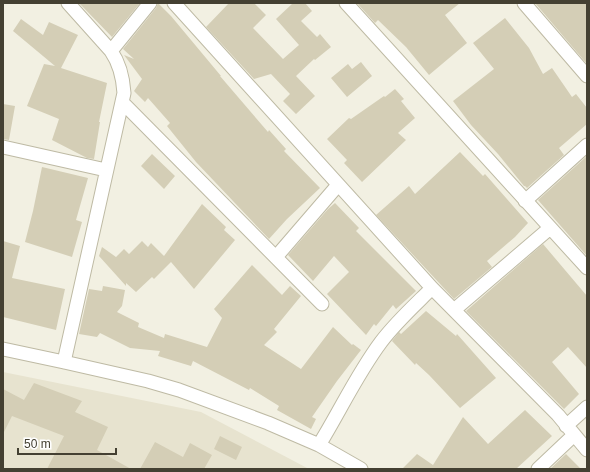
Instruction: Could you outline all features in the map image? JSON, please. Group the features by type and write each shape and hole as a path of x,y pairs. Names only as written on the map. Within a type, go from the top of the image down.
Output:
{"street":[{"path":"64,362 124,93 122,75 116,58 68,3"},
{"path":"111,51 150,3"},
{"path":"174,3 432,288 558,416 587,450"},
{"path":"346,3 587,268"},
{"path":"524,3 587,76"},
{"path":"122,102 322,304"},
{"path":"525,200 587,145"},
{"path":"3,147 106,170"},
{"path":"276,257 338,185"},
{"path":"454,310 550,228"},
{"path":"319,445 380,342 432,288"},
{"path":"3,350 148,381 179,390 268,423 319,445 361,469"},
{"path":"538,469 570,431 587,407"}],"shaded area":[{"path":"3,372 201,412 309,469 3,469"}],"building":[{"path":"79,3 140,3 112,37"},
{"path":"158,3 171,16 268,132 269,130 286,149 284,151 320,188 287,219 269,239 196,162 167,126 170,123 148,98 145,102 134,91 142,79 124,55 134,59 123,49 156,8"},
{"path":"229,3 254,3 266,15 253,28 283,59 299,45 276,19 293,3 305,3 312,11 301,21 317,37 320,34 331,47 315,60 314,59 296,76 315,96 296,114 283,101 290,94 271,74 254,79 206,27"},
{"path":"357,3 460,3 445,15 467,43 429,75 406,47 378,20 375,23"},
{"path":"535,3 587,3 587,64"},
{"path":"505,18 529,48 543,74 552,68 572,97 576,94 587,108 587,124 559,148 564,155 527,188 471,125 453,101 494,69 473,43"},
{"path":"21,19 43,35 49,22 78,35 61,68 107,83 99,122 94,159 87,158 52,140 59,119 27,106 44,64 55,66 13,31"},
{"path":"361,62 372,76 347,97 331,78 348,64 352,69"},
{"path":"395,89 404,99 401,101 415,118 398,133 406,140 362,182 344,163 347,160 327,139 349,118 351,119"},
{"path":"3,104 15,106 9,140 3,139"},
{"path":"460,152 483,176 485,174 528,223 515,237 487,261 492,267 454,299 376,215 409,186 415,194"},
{"path":"152,154 175,176 164,189 141,166"},
{"path":"587,156 587,256 538,200"},
{"path":"42,167 88,178 76,220 82,222 72,257 25,242"},
{"path":"335,203 359,228 356,231 416,291 396,309 393,305 376,326 374,324 366,335 327,294 349,272 334,256 313,281 288,255"},
{"path":"202,204 226,227 224,230 235,240 194,289 171,262 154,279 152,277 136,292 126,283 126,286 99,256 102,247 116,257 124,249 129,254 142,241 148,247 151,243 164,256"},
{"path":"3,241 20,246 12,278 65,289 56,330 3,317"},
{"path":"543,244 587,296 587,368 568,347 552,362 579,394 564,409 466,311"},
{"path":"252,265 282,295 290,286 301,296 274,329 277,332 264,345 301,369 333,327 352,345 353,344 361,350 312,417 316,419 311,429 277,410 279,406 250,388 249,390 193,361 191,366 158,356 160,351 130,348 100,333 97,337 79,334 89,289 102,291 103,286 125,290 122,306 117,312 139,323 138,327 164,338 165,334 207,347 222,318 214,309"},
{"path":"426,311 456,336 457,334 496,378 460,408 429,375 416,363 415,365 392,341 399,332 401,334"},
{"path":"34,383 82,401 75,412 108,427 97,450 131,469 47,469 64,436 12,416 3,434 3,389 24,400"},
{"path":"525,410 552,436 516,469 402,469 417,454 433,465 463,417 488,444"},
{"path":"220,436 242,447 236,460 214,449"},
{"path":"155,442 183,457 190,443 212,455 204,469 140,469"},
{"path":"566,454 581,469 550,469"}]}
